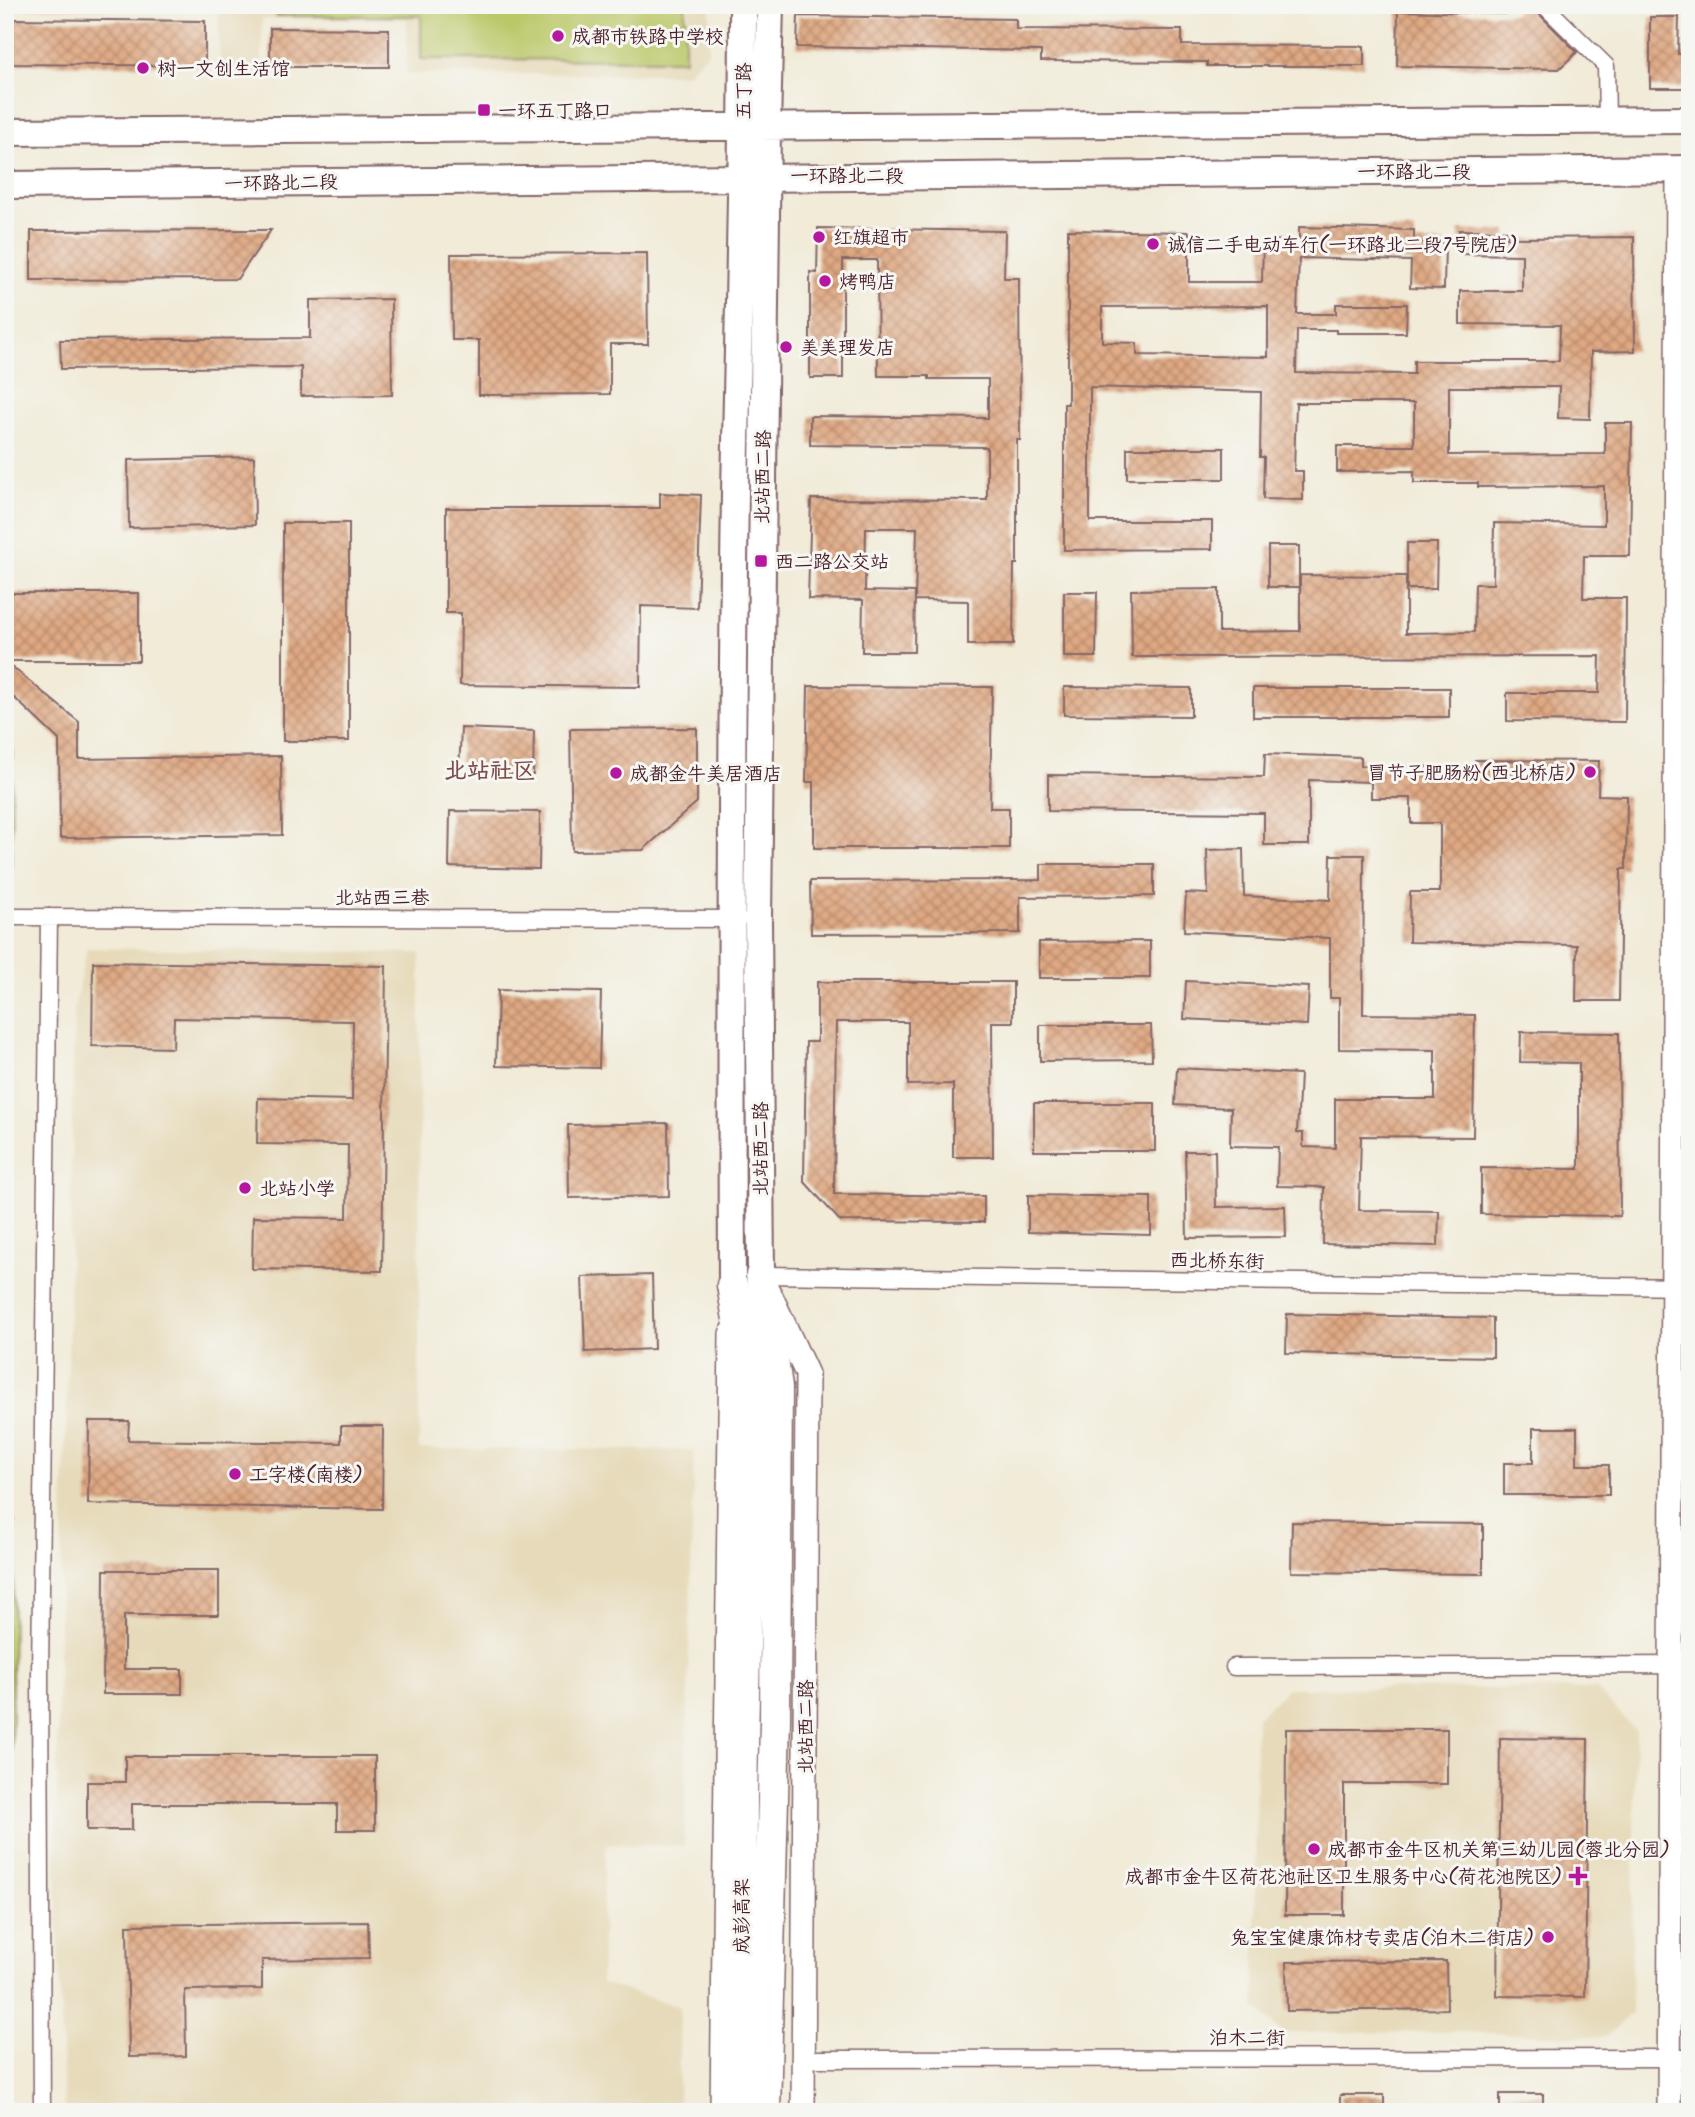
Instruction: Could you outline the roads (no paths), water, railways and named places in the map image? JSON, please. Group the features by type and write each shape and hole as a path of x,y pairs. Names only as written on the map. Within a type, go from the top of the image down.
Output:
{"highway":[{"name":"成彭高架","path":"761,1275 777,1387 775,1720 765,2112"},
{"name":"成彭高架","path":"732,1285 750,1387 740,2112"}],"main road":[{"name":"五丁路","path":"743,5 755,127"},
{"name":"五丁路","path":"754,176 755,127 770,5"},
{"path":"5,132 1607,119 1690,121"},
{"name":"一环路北二段","path":"5,185 1684,169"},
{"name":"北站西二路","path":"732,1285 745,919 754,176"},
{"name":"北站西二路","path":"745,919 761,1275"}],"street":[{"path":"1544,5 1606,66 1607,119"},
{"path":"1669,2112 1680,2058 1684,169"},
{"name":"北站西三巷","path":"5,917 745,919"},
{"path":"42,2112 40,1675 49,917"},
{"name":"西北桥东街","path":"761,1275 1681,1287"},
{"name":"北站西二路","path":"761,1275 807,1374 803,2112"},
{"name":"北站西二路","path":"722,2112 732,1285"},
{"path":"1234,1667 1681,1665"},
{"name":"泊木二街","path":"803,2059 1680,2058"}],"place":[{"name":"成都市铁路中学校","path":"558,36"},
{"name":"树一文创生活馆","path":"143,68"},
{"name":"一环五丁路口","path":"484,110"},
{"name":"红旗超市","path":"819,237"},
{"name":"诚信二手电动车行(一环路北二段7号院店)","path":"1153,244"},
{"name":"烤鸭店","path":"825,281"},
{"name":"美美理发店","path":"786,347"},
{"name":"西二路公交站","path":"761,561"},
{"name":"冒节子肥肠粉(西北桥店)","path":"1590,772"},
{"name":"成都金牛美居酒店","path":"616,773"},
{"name":"北站小学","path":"245,1188"},
{"name":"工字楼(南楼)","path":"235,1474"},
{"name":"成都市金牛区机关第三幼儿园(蓉北分园)","path":"1314,1849"},
{"name":"成都市金牛区荷花池社区卫生服务中心(荷花池院区)","path":"1578,1876"},
{"name":"兔宝宝健康饰材专卖店(泊木二街店)","path":"1548,1937"}],"district":[{"name":"北站社区","path":"490,770"}]}
